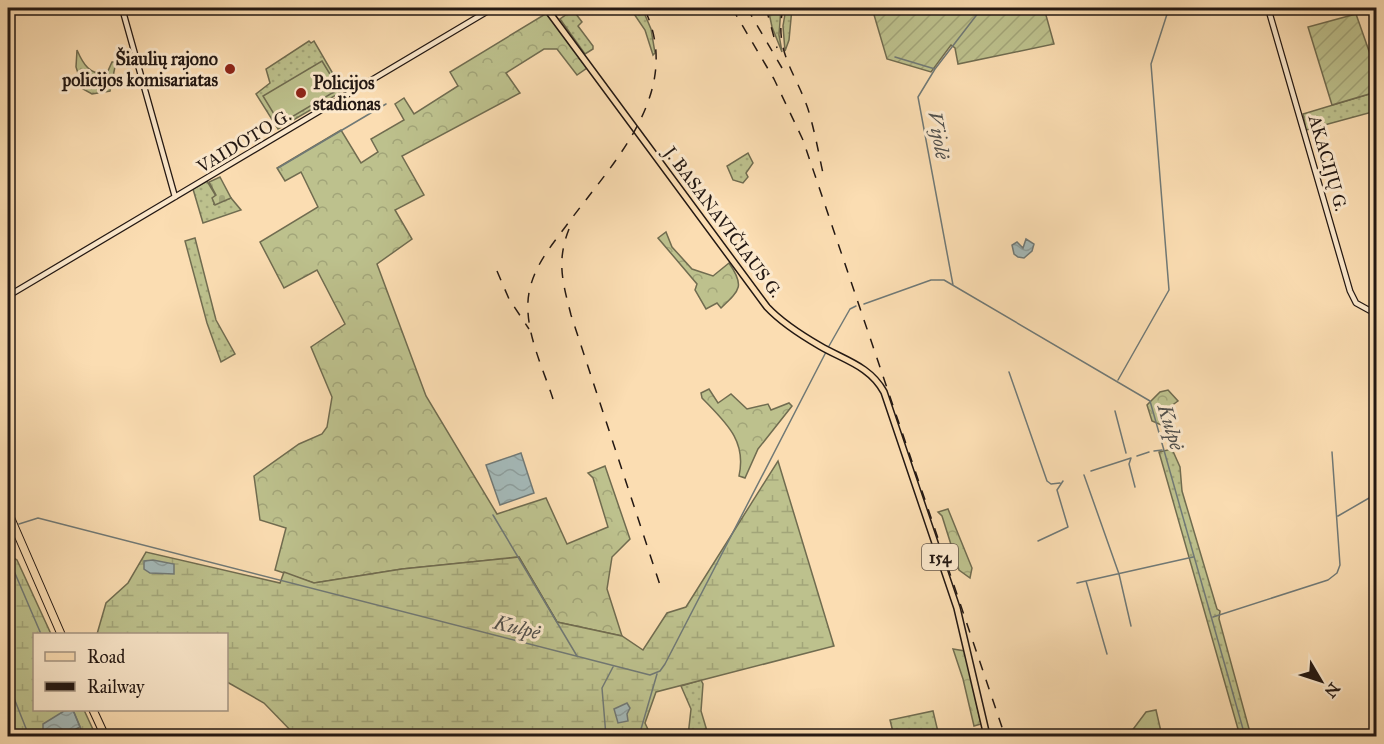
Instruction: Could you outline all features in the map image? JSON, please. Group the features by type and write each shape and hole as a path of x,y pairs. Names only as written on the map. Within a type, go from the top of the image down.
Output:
{"highway":[{"path":"9,517 61,633"},
{"path":"8,530 18,537"},
{"path":"93,711 105,736"}],"main road":[{"path":"122,8 175,197"},
{"name":"VAIDOTO G.","path":"8,296 493,8"},
{"name":"J. BASANAVIČIAUS G.","path":"546,8 767,308 796,330 864,368 878,381 884,392 957,608 987,736"},
{"name":"AKACIJŲ G.","path":"1268,8 1350,291 1358,304 1377,314"}],"green space":[{"path":"630,8 642,8 651,29 655,53 653,55 645,30"},
{"path":"768,8 781,8 779,35 782,52 772,27"},
{"path":"786,8 792,8 789,40 785,51 783,26"},
{"path":"872,8 1044,8 1054,44 958,64 955,48 951,45 931,72 887,59"},
{"path":"573,10 582,22 578,26 593,46 593,49 585,54 560,19"},
{"path":"547,13 587,68 577,75 557,49 544,49 506,73 520,93 402,156 424,195 395,210 412,239 377,264 426,396 497,514 546,498 567,544 608,527 593,478 588,473 605,466 630,539 612,557 607,589 622,636 557,622 519,557 402,569 314,583 275,570 286,528 260,520 254,476 299,444 322,434 327,427 332,397 311,347 345,324 317,270 284,288 260,242 318,207 301,172 285,181 277,168 341,130 361,163 378,152 371,139 404,120 395,104 404,98 414,114 458,86 450,72"},
{"path":"1356,14 1376,71 1376,92 1332,105 1308,27"},
{"path":"309,41 311,43 314,41 343,91 278,129 256,94 270,83 266,69"},
{"path":"77,50 88,68 96,73 107,73 112,62 116,62 110,91 92,94 83,89 76,67"},
{"name":"Policijos stadionas","path":"322,61 339,89 280,124 263,96"},
{"path":"1376,92 1376,111 1306,130 1303,114"},
{"path":"748,153 753,163 746,173 748,177 743,183 733,180 727,166"},
{"path":"220,177 231,198 215,205 212,198 216,195 209,182"},
{"path":"207,181 216,196 214,204 231,198 241,210 203,223 193,189"},
{"path":"666,232 672,247 692,269 713,276 729,263 739,283 733,297 721,308 717,303 706,309 695,290 697,284 658,238"},
{"path":"195,238 216,320 235,354 221,362 207,323 185,241"},
{"path":"709,389 718,403 731,394 747,409 768,404 771,410 789,403 792,406 758,449 745,478 739,476 740,452 732,432 702,398 701,393"},
{"path":"1168,390 1178,401 1167,409 1162,421 1164,426 1152,421 1147,405 1160,392"},
{"path":"1172,449 1180,467 1182,491 1217,609 1220,611 1219,619 1251,736 1240,736 1159,452"},
{"path":"778,461 834,646 656,692 645,723 651,736 296,736 264,703 228,683 228,633 97,633 106,603 128,583 146,552 280,583 284,572 314,583 402,569 519,557 557,622 622,636 643,650 667,613 686,607"},
{"path":"948,509 972,568 970,578 959,570 942,516 938,512"},
{"path":"11,556 17,560 51,633 33,633 33,711 84,711 96,736 8,736 8,559"},
{"path":"953,649 965,651 981,724 974,726"},
{"path":"701,680 703,684 701,711 707,731 705,736 688,736 691,709 681,686"},
{"path":"1156,710 1162,736 1128,736 1146,712"},
{"path":"933,711 939,736 894,736 890,720"}],"water":[{"path":"1026,239 1034,244 1032,251 1024,258 1018,257 1014,254 1012,245 1017,242 1023,248"},
{"path":"521,453 534,493 500,505 486,465"},
{"path":"153,560 174,564 174,574 150,573 144,569 144,561"},
{"path":"627,703 630,708 627,714 628,721 618,723 614,709"},
{"path":"64,711 73,711 80,727 62,736 50,736 43,730 43,724"}],"waterway":[{"name":"Vijolė","path":"953,285 918,97 935,69 982,8"},
{"path":"1118,380 1169,290 1151,64 1169,8"},
{"path":"895,57 935,69"},
{"path":"278,168 386,104"},
{"name":"Kulpė","path":"864,304 931,280 944,280 1150,401 1245,736"},
{"name":"Kulpė","path":"829,346 850,309 856,306"},
{"name":"Kulpė","path":"19,524 38,518 650,675 660,671 665,664 826,352"},
{"path":"1009,372 1047,481 1051,484 1060,483"},
{"path":"1115,411 1126,453"},
{"path":"1154,451 1162,450"},
{"path":"1137,456 1149,452"},
{"path":"1213,617 1328,580 1337,573 1340,565 1332,452"},
{"path":"1091,471 1131,458 1129,464 1135,487"},
{"path":"1084,475 1119,574 1131,626"},
{"path":"1038,541 1068,527 1057,490 1063,481"},
{"path":"1338,516 1376,494"},
{"path":"493,515 577,656"},
{"path":"12,557 9,561 13,568"},
{"path":"1077,583 1193,557"},
{"path":"14,571 41,633"},
{"path":"1086,581 1107,654"},
{"path":"606,736 602,688 613,667"},
{"path":"639,736 657,674"},
{"path":"8,683 29,736"},
{"path":"73,711 84,736"},
{"path":"627,736 640,732"}],"railway":[{"path":"553,399 530,330 528,316 530,288 536,271 550,248 622,151 650,97 656,68 654,39 644,8"},
{"path":"732,8 774,79 803,140 1005,736"},
{"path":"747,8 782,68"},
{"path":"766,8 777,48"},
{"path":"783,8 781,37 787,61 808,109 824,178"},
{"path":"569,229 563,252 562,272 571,315 660,585"},
{"path":"497,271 509,299 529,329"}],"place":[{"name":"Šiaulių rajono policijos komisariatas","path":"230,69"},
{"name":"Policijos stadionas","path":"301,93"}]}
